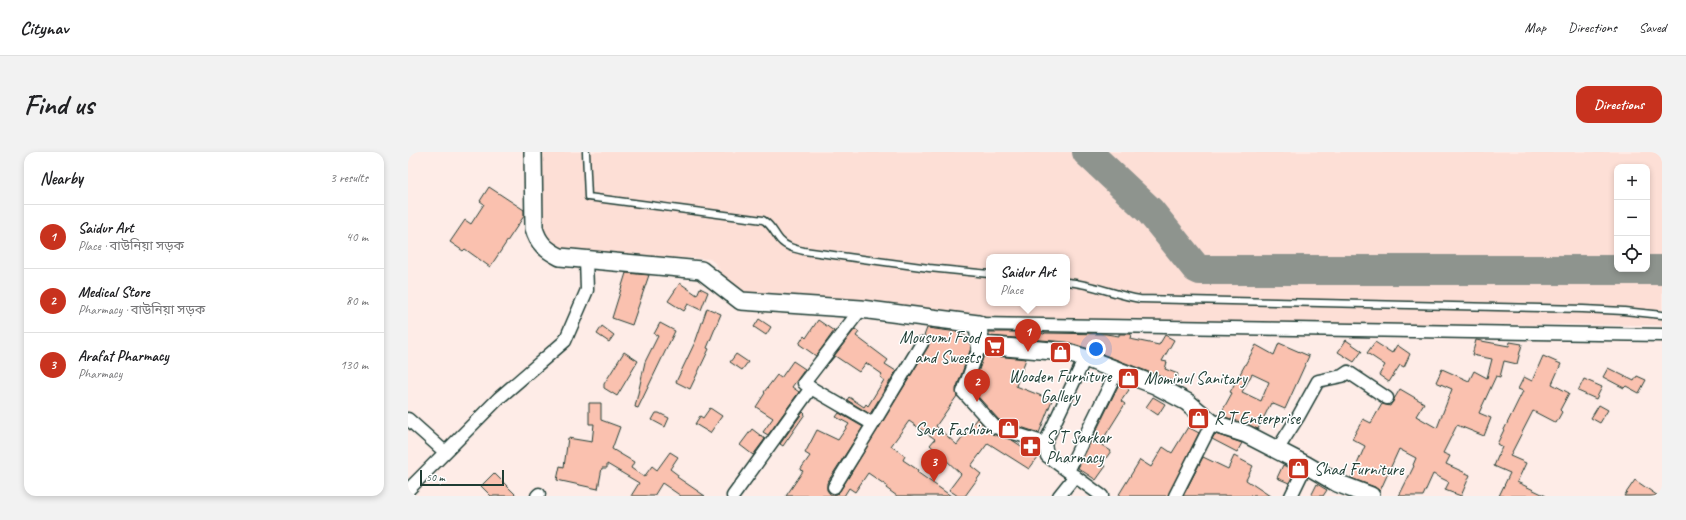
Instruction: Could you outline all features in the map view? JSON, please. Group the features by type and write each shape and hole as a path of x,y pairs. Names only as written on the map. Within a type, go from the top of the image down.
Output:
{"street":[{"path":"533,152 534,228 537,237 548,251 560,256 701,270 741,301 861,309 978,324 1662,335"},
{"path":"408,490 499,398 565,341 587,290 586,259"},
{"path":"861,309 804,383 873,424"},
{"path":"978,324 980,345 963,392 995,427 1045,443"},
{"path":"834,486 922,343"},
{"path":"980,345 1064,352 1085,358 1155,385 1187,402 1212,423 1246,434 1337,483 1371,496"},
{"path":"1085,358 1045,443 1047,456 1102,496"},
{"path":"1060,496 1117,371"},
{"path":"1277,450 1318,381 1342,376 1348,372 1387,398"},
{"path":"733,496 811,388"},
{"path":"408,419 445,452"},
{"path":"1175,496 1212,423"},
{"path":"1291,496 1306,465"}],"lane":[{"path":"586,152 588,198 763,220 770,225 780,240 785,244 804,251 929,268 986,274"},
{"path":"1070,282 1084,283 1140,299 1582,309 1662,315"}],"shaded area":[{"path":"542,152 1662,152 1662,325 978,323 980,315 868,302 751,297 726,282 716,264 710,259 587,253 562,250 547,240 544,230"}],"building":[{"path":"489,187 524,210 524,216 490,267 465,249 463,251 450,242 465,220 471,224 484,204 480,201"},
{"path":"626,273 649,275 632,325 612,318"},
{"path":"680,283 697,295 700,288 708,292 701,310 688,304 684,311 668,301"},
{"path":"707,308 721,314 707,348 709,349 690,389 676,382 696,340"},
{"path":"759,319 771,327 766,335 754,327"},
{"path":"818,320 834,331 816,356 799,344 804,336 806,338"},
{"path":"660,323 675,331 638,408 635,407 645,362 658,336 654,334"},
{"path":"602,326 614,335 609,342 597,334"},
{"path":"927,328 958,332 969,338 971,348 956,389 957,396 936,426 957,445 977,418 992,434 1012,440 1038,457 1029,469 988,443 971,466 981,474 965,496 958,496 949,490 961,474 930,445 935,439 909,421 891,446 905,456 903,460 918,470 917,472 951,496 897,496 886,488 887,486 868,473 855,492 849,488 844,496 786,496 803,471 800,470 810,456 805,453 817,430 838,440 849,424 836,417 839,413 863,427 827,483 827,490 830,494 837,494 840,491 928,347 930,340 924,336"},
{"path":"855,329 859,332 856,336 888,360 885,364 896,371 870,414 847,400 849,397 864,407 866,404 868,406 884,380 880,377 882,374 866,363 859,372 835,356 828,364"},
{"path":"989,332 1106,334 1119,336 1119,334 1131,334 1130,339 1159,345 1165,335 1174,340 1162,361 1167,362 1165,369 1178,374 1175,382 1067,342 989,336"},
{"path":"1346,340 1362,351 1354,362 1338,352"},
{"path":"1476,340 1509,346 1510,342 1522,344 1517,364 1504,361 1500,377 1496,376 1479,413 1491,418 1484,436 1457,425 1443,453 1450,456 1446,464 1470,475 1461,496 1445,490 1449,482 1433,474 1423,496 1399,496 1414,466 1413,465 1416,458 1399,449 1380,491 1375,487 1351,478 1365,446 1352,439 1363,419 1371,423 1382,404 1390,406 1400,389 1424,403 1416,416 1437,428 1452,389 1436,382 1442,369 1469,381 1474,371 1487,378 1492,359 1472,355"},
{"path":"1375,342 1392,353 1397,345 1410,354 1404,367 1400,365 1389,382 1379,375 1385,365 1367,353"},
{"path":"1279,343 1309,356 1285,409 1271,403 1258,429 1220,415 1232,393 1230,392 1256,345 1274,355","holes":["1252,374 1269,382 1261,401 1242,392"]},
{"path":"624,352 638,361 617,396 604,388 604,384"},
{"path":"736,354 748,362 742,370 730,362"},
{"path":"984,355 1026,359 1016,386 1052,400 1039,433 999,420 972,390"},
{"path":"1543,356 1561,364 1552,384 1569,393 1560,410 1562,412 1556,423 1533,411 1510,456 1526,463 1517,482 1546,496 1499,496 1510,473 1494,466 1502,447 1497,444 1523,391 1518,389 1524,377 1532,381"},
{"path":"793,361 805,369 792,387 799,392 768,435 763,432 773,418 756,407 765,393 764,392 777,375 781,378"},
{"path":"1608,368 1634,381 1637,376 1646,380 1639,393 1626,386 1624,388 1603,377"},
{"path":"1584,379 1602,387 1596,399 1578,391"},
{"path":"1120,382 1128,385 1127,388 1129,390 1121,401 1125,404 1100,444 1111,451 1102,464 1106,466 1096,480 1078,468"},
{"path":"1153,397 1165,404 1158,415 1146,407"},
{"path":"589,403 601,403 601,420 620,427 612,449 634,462 631,468 644,477 652,466 657,470 670,452 678,457 670,469 678,475 677,477 705,496 681,496 662,483 654,496 631,496 639,483 607,464 607,468 602,468 598,489 557,480 560,466 564,467 568,438 592,442 594,424 589,424"},
{"path":"1599,405 1608,410 1600,423 1591,418"},
{"path":"710,408 722,416 710,433 695,424 700,416 703,418"},
{"path":"803,412 805,414 783,446 780,444"},
{"path":"656,413 669,418 665,427 652,420"},
{"path":"1188,427 1199,433 1168,496 1118,496 1140,460 1151,467 1163,447 1172,453"},
{"path":"752,429 765,439 753,455 740,445"},
{"path":"1215,434 1242,443 1237,452 1212,439"},
{"path":"1234,456 1253,466 1246,480 1270,496 1183,496 1203,457 1228,469"},
{"path":"1283,465 1295,471 1289,483 1277,478"},
{"path":"494,473 517,496 491,496 481,486"},
{"path":"1635,480 1658,496 1624,496"},
{"path":"1317,484 1327,490 1323,496 1311,496"}],"taxiway":[{"path":"1087,152 1150,211 1196,268 1200,270 1662,270"}],"place":[{"name":"Mousumi Food and Sweets","path":"995,347"},
{"name":"Saidur Art","path":"1028,352"},
{"name":"Wooden Furniture Gallery","path":"1060,352"},
{"name":"Mominul Sanitary","path":"1129,378"},
{"name":"Medical Store","path":"977,402"},
{"name":"R T Enterprise","path":"1199,418"},
{"name":"Sara Fashion","path":"1008,429"},
{"name":"S T Sarkar Pharmacy","path":"1030,447"},
{"name":"Shad Furniture","path":"1298,469"},
{"name":"Arafat Pharmacy","path":"934,482"}]}
